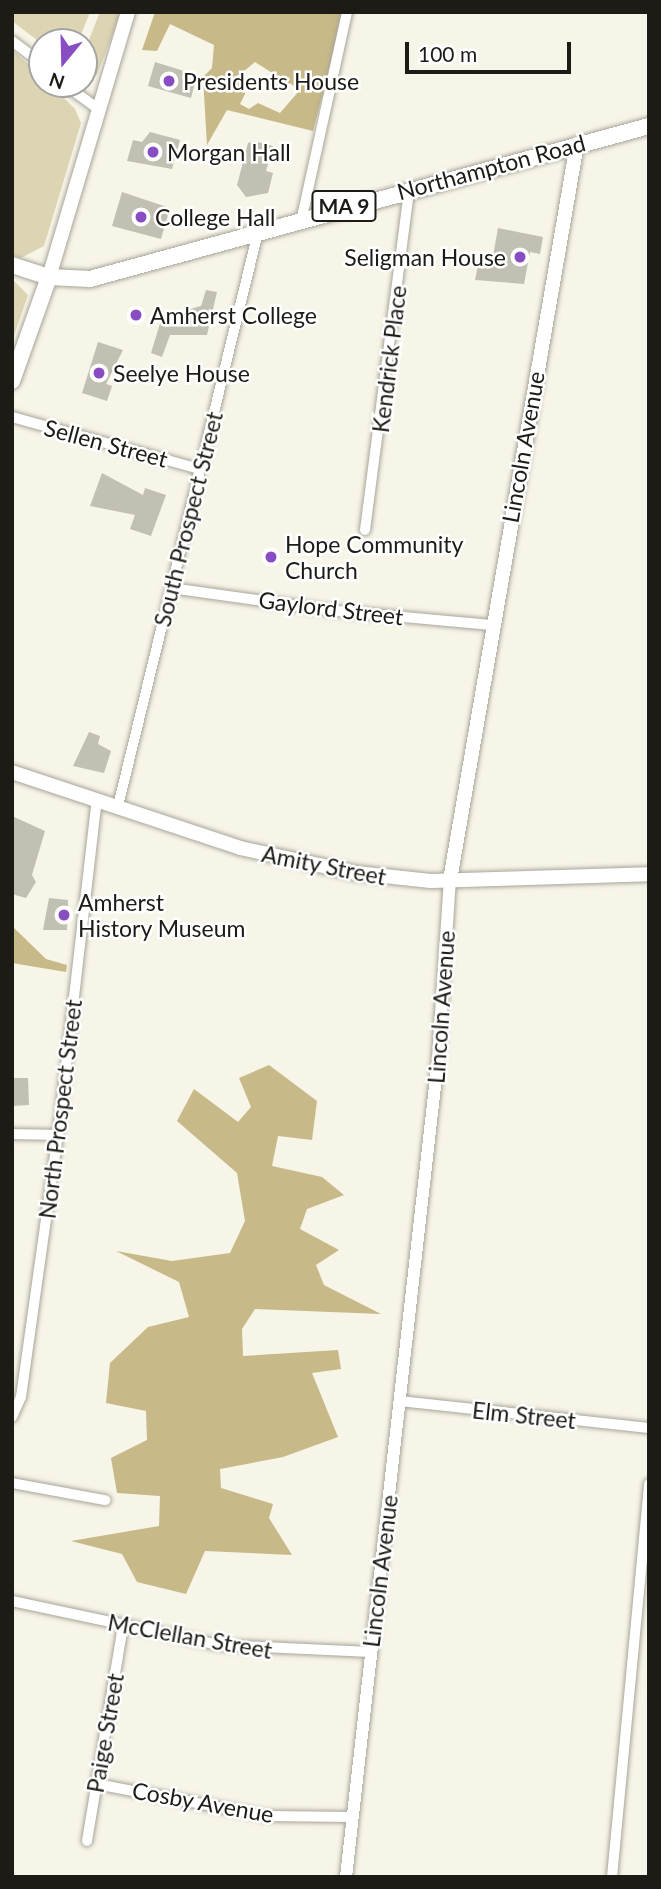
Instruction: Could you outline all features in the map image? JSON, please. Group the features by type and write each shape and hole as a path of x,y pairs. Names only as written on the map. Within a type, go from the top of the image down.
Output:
{"main road":[{"path":"12,381 48,277 96,107 128,12"},
{"name":"Northampton Road","path":"48,277 106,275 302,217 649,126"},
{"name":"Lincoln Avenue","path":"450,880 491,625 576,144"},
{"name":"MA 9","path":"12,265 48,277"},
{"name":"Amity Street","path":"12,772 296,863 404,880 649,874"}],"street":[{"path":"302,217 347,12"},
{"path":"12,41 28,53"},
{"path":"83,98 96,107"},
{"name":"Kendrick Place","path":"365,530 409,188"},
{"name":"South Prospect Street","path":"118,806 258,232"},
{"name":"Sellen Street","path":"12,417 200,469"},
{"name":"Gaylord Street","path":"172,588 327,610 491,625"},
{"name":"North Prospect Street","path":"12,1417 21,1397 58,1135 97,799"},
{"name":"Lincoln Avenue","path":"346,1877 438,1059 450,880"},
{"path":"12,1134 58,1135"},
{"name":"Elm Street","path":"400,1401 649,1428"},
{"path":"12,1483 105,1500"},
{"path":"612,1877 645,1568 649,1484"},
{"name":"McClellan Street","path":"12,1601 240,1648 371,1651"},
{"name":"Paige Street","path":"87,1841 123,1626"},
{"name":"Cosby Avenue","path":"96,1784 265,1816 353,1817"}],"shaded area":[{"path":"12,12 90,12 84,28 28,28 28,33 12,21"},
{"path":"100,12 121,12 98,72 98,28 94,28"},
{"path":"155,12 344,12 313,131 227,110 207,145 203,77 212,68 214,45 170,24 157,51 142,50","holes":["255,62 277,76 272,86 284,92 290,83 299,91 280,113 258,103 249,109 240,104 245,94 243,72"]},
{"path":"12,50 28,64 28,98 64,98 75,109 81,123 44,246 21,258 12,255"},
{"path":"12,279 28,295 12,341"},
{"path":"12,926 46,959 67,965 66,972 12,963"},
{"path":"269,1065 317,1101 312,1140 278,1136 272,1166 322,1177 344,1195 307,1209 300,1229 339,1250 316,1265 324,1285 381,1314 255,1309 242,1329 243,1356 338,1350 341,1369 312,1373 338,1437 283,1457 220,1469 221,1488 273,1504 269,1518 292,1555 205,1551 186,1594 137,1582 122,1554 71,1541 159,1526 160,1496 117,1493 111,1458 147,1440 146,1411 106,1403 110,1363 148,1327 189,1317 179,1282 116,1251 172,1261 230,1253 245,1221 237,1173 177,1121 194,1089 238,1122 251,1107 239,1078"}],"building":[{"name":"Presidents House","path":"155,62 184,71 182,79 195,83 191,98 148,86"},
{"name":"Morgan Hall","path":"150,132 180,140 172,169 127,161 133,140 142,142"},
{"path":"254,141 273,146 266,171 273,173 268,193 246,197 237,185 248,143"},
{"name":"College Hall","path":"122,192 170,208 161,239 112,226"},
{"name":"Seligman House","path":"498,228 543,237 540,254 530,252 524,284 475,280 479,260 492,262"},
{"path":"206,290 217,292 207,335 170,335 162,357 151,353 162,317 201,306"},
{"name":"Seelye House","path":"98,342 123,350 106,384 112,386 107,401 82,393"},
{"path":"102,473 143,495 145,488 166,495 151,536 130,529 135,515 90,506"},
{"path":"89,732 100,736 98,744 111,751 104,773 73,766"},
{"path":"12,816 45,831 32,875 36,882 26,898 12,894"},
{"name":"Amherst History Museum","path":"49,898 68,900 67,930 43,930"},
{"path":"12,1078 28,1078 29,1105 12,1106"}],"place":[{"name":"Presidents House","path":"169,81"},
{"name":"Morgan Hall","path":"153,152"},
{"name":"College Hall","path":"141,217"},
{"name":"Seligman House","path":"520,257"},
{"name":"Amherst College","path":"136,315"},
{"name":"Seelye House","path":"99,373"},
{"name":"Hope Community Church","path":"271,557"},
{"name":"Amherst History Museum","path":"64,915"}]}
